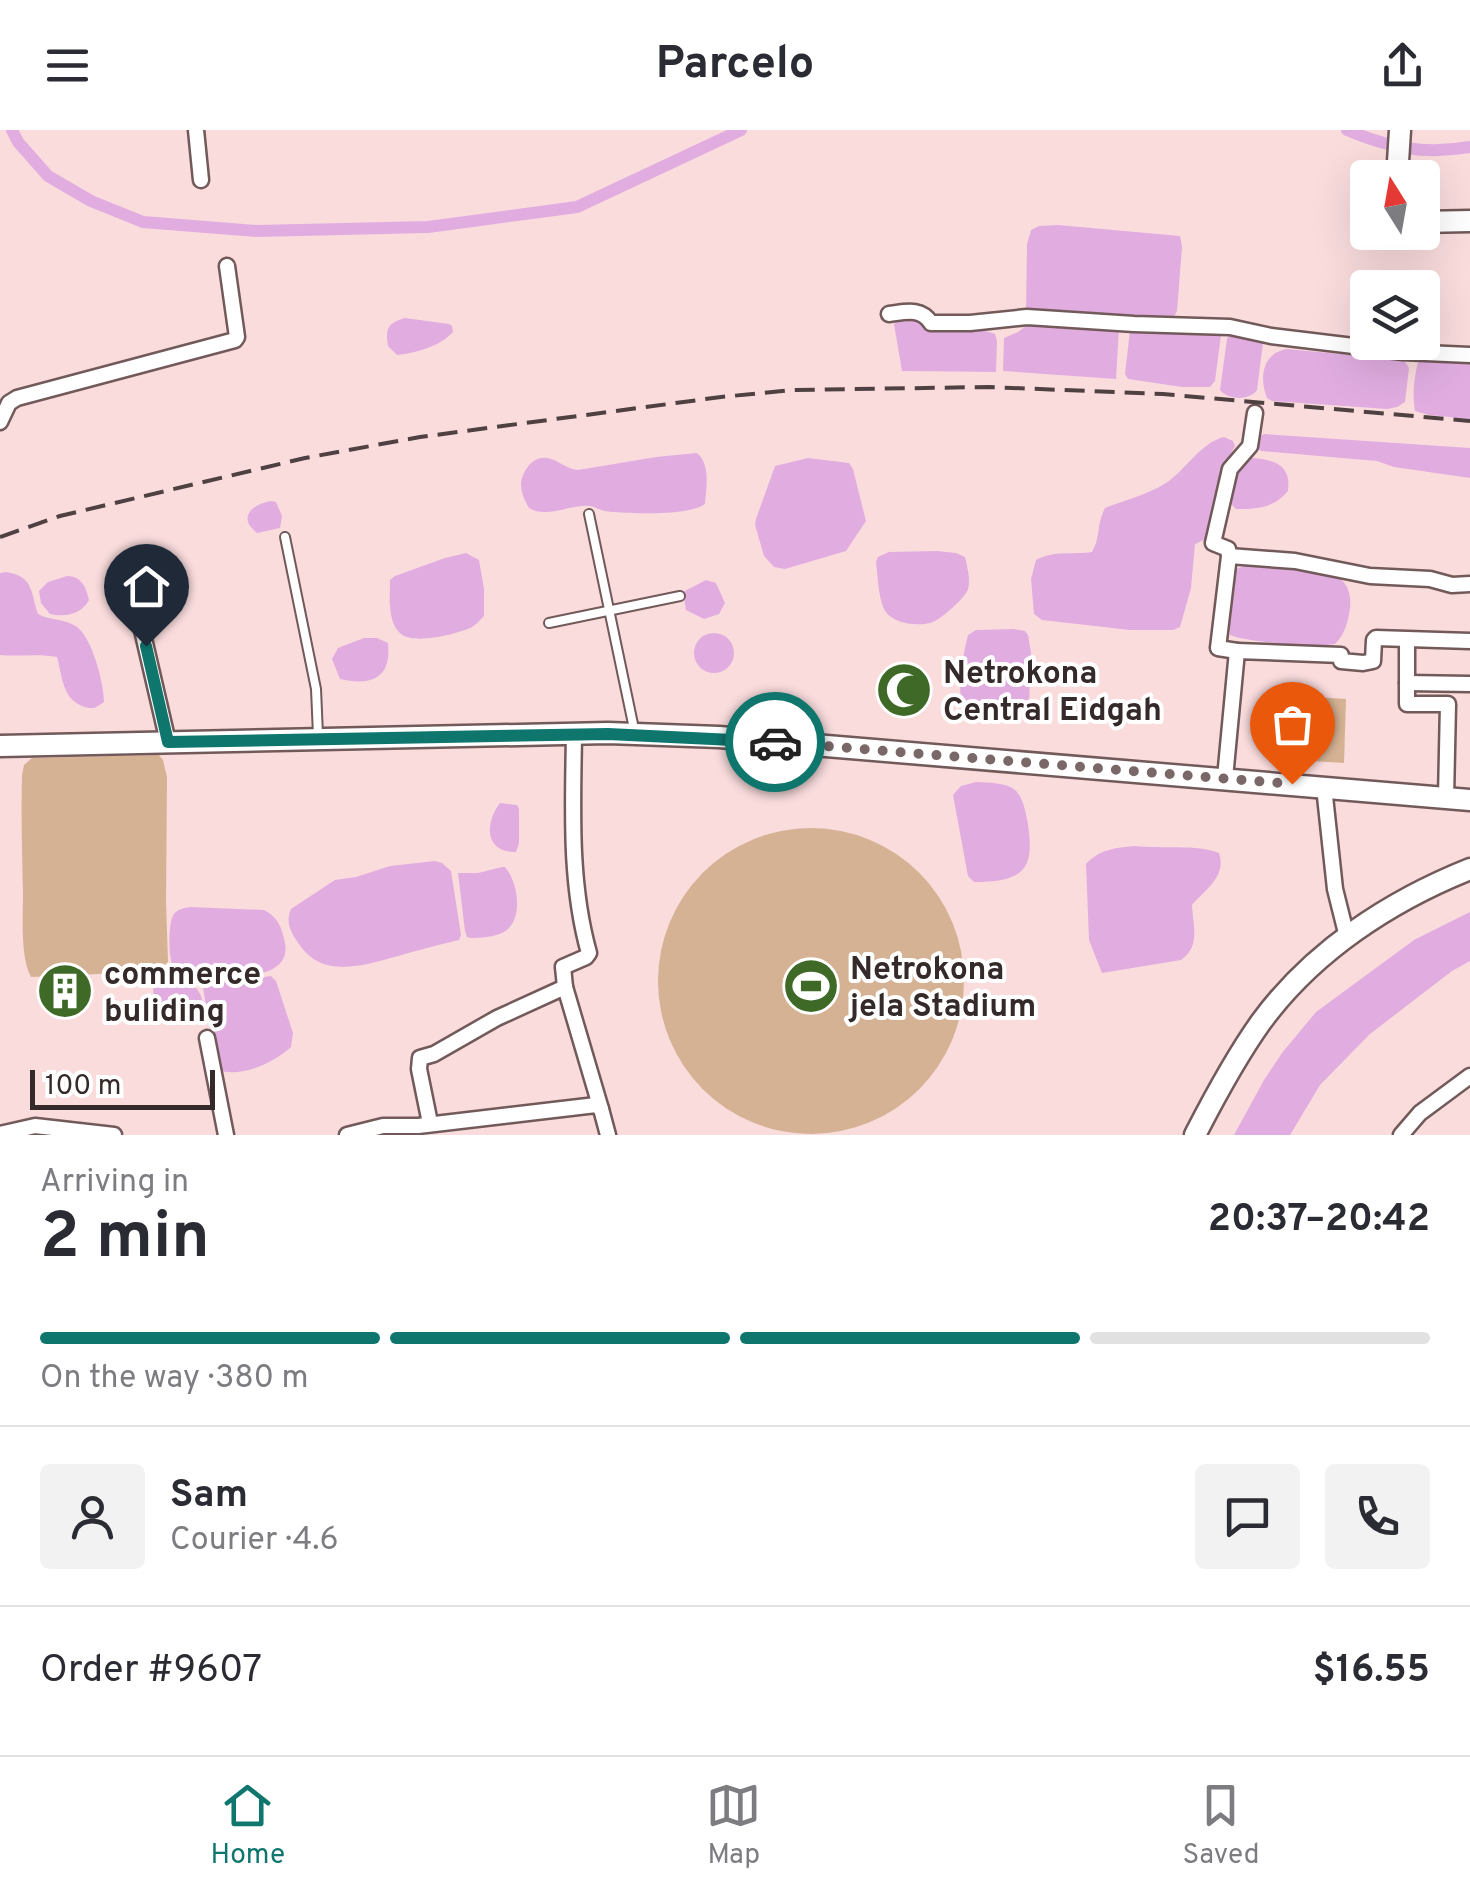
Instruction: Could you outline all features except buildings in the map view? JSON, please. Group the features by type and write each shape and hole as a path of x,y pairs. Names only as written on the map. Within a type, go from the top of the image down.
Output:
{"main road":[{"path":"1398,160 1400,130"},
{"path":"1440,222 1470,221"},
{"path":"0,746 574,734 719,737 1470,800"},
{"path":"1196,1135 1262,1020 1304,974 1378,914 1470,869"}],"street":[{"path":"196,130 200,180"},
{"path":"0,422 8,403 17,398 235,340 227,266"},
{"path":"888,314 917,312 938,324 1027,317 1230,327 1271,336 1403,352 1470,354"},
{"path":"1256,413 1250,446 1230,469 1214,543 1228,548 1229,556 1218,648 1341,654 1340,661 1364,663 1373,661 1376,638 1470,642"},
{"path":"1229,556 1295,561 1370,576 1470,584"},
{"path":"126,562 168,742"},
{"path":"1407,640 1407,704 1448,704 1446,798"},
{"path":"1226,778 1237,651"},
{"path":"1407,683 1470,684"},
{"path":"574,734 574,864 589,953 562,967 564,987 608,1135"},
{"path":"1324,786 1335,890 1347,937"},
{"path":"430,1124 420,1058 564,987"},
{"path":"207,1038 226,1135"},
{"path":"1401,1135 1420,1113 1470,1076"},
{"path":"347,1135 384,1126 583,1106 596,1105 601,1109"},
{"path":"0,1134 35,1126 114,1135"}],"lane":[{"path":"589,514 633,724"},
{"path":"285,537 316,688 318,740"},
{"path":"549,623 680,596"}],"shaded area":[{"path":"1058,225 1180,236 1177,311 1173,318 1166,322 1026,311 1027,244 1031,230"},
{"path":"405,318 449,324 453,332 428,348 397,355 388,346 388,331 391,324"},
{"path":"922,320 940,330 995,334 996,372 902,371 894,324"},
{"path":"1030,323 1119,329 1116,379 1003,371 1004,338"},
{"path":"1130,330 1208,331 1221,335 1215,381 1210,387 1182,387 1128,379 1125,374"},
{"path":"1235,333 1260,338 1263,343 1257,390 1238,398 1220,390 1227,339"},
{"path":"1279,351 1350,355 1350,360 1404,360 1409,368 1405,402 1387,409 1272,401 1267,398 1263,375 1268,361"},
{"path":"1470,361 1470,419 1415,411 1418,362"},
{"path":"1264,434 1470,448 1470,478 1377,461 1261,451 1256,447 1256,439"},
{"path":"1224,437 1235,446 1227,461 1208,538 1195,544 1191,588 1180,627 1130,630 1042,620 1034,614 1031,579 1036,560 1092,552 1105,508 1166,483 1208,445"},
{"path":"697,453 706,470 705,504 686,511 627,513 582,506 543,512 529,508 522,491 526,469 542,458 578,470"},
{"path":"808,458 849,463 866,521 846,551 785,569 774,567 764,556 756,519 775,466"},
{"path":"1253,458 1281,466 1287,476 1288,491 1265,506 1236,509 1229,502 1231,480 1244,460"},
{"path":"276,502 282,516 280,528 257,533 248,522 249,512"},
{"path":"937,551 965,557 967,592 929,623 907,623 893,618 880,598 878,557 889,552"},
{"path":"466,553 479,560 484,616 472,627 447,635 416,639 401,634 391,616 390,580"},
{"path":"1272,564 1325,571 1344,583 1350,608 1346,628 1335,644 1282,644 1230,635 1228,611 1236,569"},
{"path":"0,573 27,582 38,614 72,624 82,633 96,661 104,702 91,708 70,698 57,657 0,655"},
{"path":"67,576 80,580 89,600 72,614 50,614 41,603 39,591 48,582"},
{"path":"706,580 716,583 725,603 719,614 704,619 686,610 683,592"},
{"path":"1013,629 1028,635 1029,707 1002,719 972,715 964,707 960,691 968,635 976,630"},
{"path":"714,633 728,639 734,653 728,667 714,673 700,667 694,653 700,639"},
{"path":"364,638 388,643 382,672 369,680 340,679 332,659 338,648"},
{"path":"1314,697 1346,699 1344,763 1311,761"},
{"path":"159,755 167,777 168,962 143,972 31,977 23,936 24,765 32,758"},
{"path":"976,782 1011,787 1023,804 1029,836 1028,861 1016,875 1005,879 974,882 968,876 953,795 961,786"},
{"path":"500,803 517,805 519,809 516,852 498,848 490,836 491,820"},
{"name":"Netrokona jela Stadium","path":"811,828 870,839 896,853 919,873 939,896 953,922 964,981 953,1040 939,1066 919,1089 896,1109 870,1123 811,1134 752,1123 726,1109 703,1089 683,1066 669,1040 658,981 669,922 683,896 703,873 726,853 752,839"},
{"path":"1135,846 1210,850 1219,853 1220,869 1214,882 1192,905 1194,935 1191,948 1181,960 1102,973 1089,940 1086,864 1102,852"},
{"path":"435,861 451,871 459,940 345,967 320,962 309,955 291,932 291,909 335,880 390,866"},
{"path":"505,867 515,888 517,906 513,922 496,935 467,937 458,873"},
{"path":"190,907 264,910 281,928 284,957 264,973 231,978 185,977 176,972 171,961 170,931 174,914"},
{"path":"1470,912 1470,961 1370,1034 1320,1085 1290,1135 1234,1135 1282,1053 1316,1012 1414,940"},
{"path":"271,976 293,1033 291,1047 256,1068 218,1070 203,988"},
{"path":"173,978 198,990 202,999 198,1009 167,1016 155,1010 153,989 162,980"}],"waterway":[{"path":"12,130 48,176 91,201 143,222 257,231 428,227 577,207 741,130"},
{"path":"1347,130 1407,148 1470,147"}],"railway":[{"path":"0,537 60,516 305,458 420,437 792,390 989,387 1163,394 1470,421"}],"way so far":[{"path":"775,742 1292,784"}],"place":[{"name":"Netrokona Central Eidgah","path":"904,690"},
{"name":"Netrokona jela Stadium","path":"811,986"},
{"name":"commerce buliding","path":"65,991"}],"route":[{"path":"146,646 168,742 608,734 775,742"}]}
